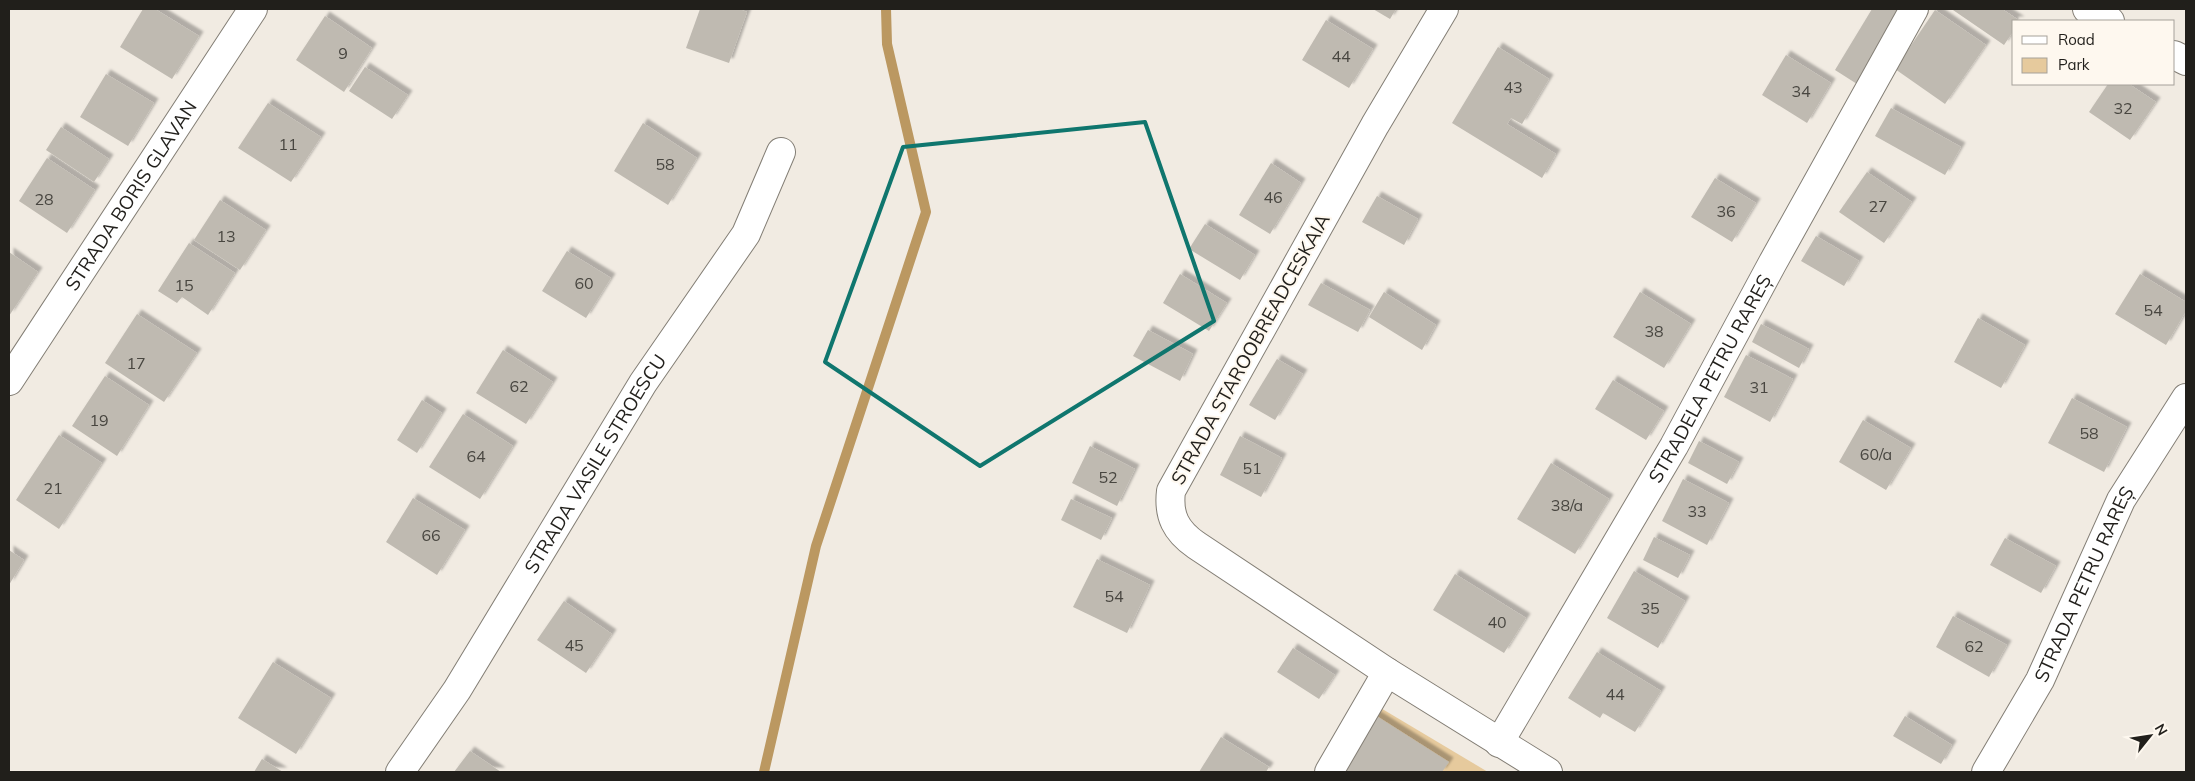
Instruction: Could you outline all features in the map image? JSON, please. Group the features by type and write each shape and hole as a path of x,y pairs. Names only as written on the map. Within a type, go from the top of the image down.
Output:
{"street":[{"name":"STRADA BORIS GLAVAN","path":"9,381 253,9"},
{"name":"STRADA STAROOBREADCESKAIA","path":"1444,9 1375,125 1171,490 1170,504 1174,522 1184,536 1387,672 1548,772"},
{"name":"STRADELA PETRU RAREȘ","path":"1499,743 1674,446 1772,264 1914,9"},
{"path":"2087,9 2108,20"},
{"name":"STRADA VASILE STROESCU","path":"400,772 457,690 643,383 746,234 780,152"},
{"name":"STRADA PETRU RAREȘ","path":"1986,772 2040,680 2121,500 2186,398"},
{"path":"1329,772 1387,672"}],"highlighted area":[{"path":"1145,122 1214,321 980,466 825,362 903,147"}],"green space":[{"path":"1379,707 1488,772 1341,772"}],"building":[{"path":"143,9 155,9 199,36 172,79 120,47"},
{"path":"700,9 739,9 747,12 729,63 686,48"},
{"path":"1373,9 1396,9 1390,19"},
{"path":"1872,9 1903,9 1857,84 1835,70"},
{"path":"2002,9 2018,20 2012,20 2012,33 2004,45 1953,10"},
{"path":"1935,10 1986,45 1945,104 1895,69"},
{"path":"325,16 372,48 344,92 296,60"},
{"path":"1326,20 1373,49 1349,88 1302,60"},
{"path":"1498,47 1549,79 1522,124 1511,118 1507,124 1556,154 1542,178 1452,123"},
{"path":"1786,55 1831,83 1807,123 1762,95"},
{"path":"365,67 408,95 392,119 349,91"},
{"path":"106,74 154,103 128,146 80,117"},
{"path":"2107,85 2130,85 2156,102 2130,140 2089,112"},
{"path":"268,103 321,137 291,182 238,148"},
{"path":"1891,108 1961,147 1945,175 1875,136"},
{"path":"643,123 697,158 668,205 614,171"},
{"path":"61,127 109,159 94,182 46,150"},
{"path":"47,158 95,190 67,233 19,201"},
{"path":"1271,163 1301,183 1270,234 1239,215"},
{"path":"1867,172 1912,202 1884,243 1839,212"},
{"path":"1715,178 1756,203 1732,242 1691,217"},
{"path":"1377,196 1418,219 1404,245 1362,222"},
{"path":"220,200 266,230 240,270 194,240"},
{"path":"1205,224 1255,255 1240,280 1189,249"},
{"path":"1816,236 1859,261 1844,286 1801,261"},
{"path":"189,243 235,273 208,315 182,297 177,303 158,291"},
{"path":"567,251 611,278 586,318 542,291"},
{"path":"9,252 38,272 9,316"},
{"path":"1180,274 1227,303 1209,331 1163,303"},
{"path":"2140,274 2186,302 2186,311 2166,345 2115,314"},
{"path":"1321,283 1370,310 1358,332 1308,305"},
{"path":"1384,292 1436,325 1422,350 1369,317"},
{"path":"1640,292 1691,324 1664,368 1613,337"},
{"path":"137,314 197,353 164,402 105,363"},
{"path":"1978,318 2025,345 2001,388 1954,362"},
{"path":"1761,324 1809,349 1799,368 1752,342"},
{"path":"1148,330 1193,354 1180,381 1133,356"},
{"path":"503,350 553,382 526,424 476,393"},
{"path":"1746,355 1793,379 1770,422 1724,397"},
{"path":"1277,359 1303,374 1275,420 1249,405"},
{"path":"105,376 149,405 117,456 72,426"},
{"path":"1613,380 1664,411 1646,440 1595,409"},
{"path":"2072,398 2127,427 2104,472 2048,443"},
{"path":"422,400 442,413 417,453 397,440"},
{"path":"463,414 513,446 480,499 429,467"},
{"path":"1863,420 1911,448 1886,490 1839,462"},
{"path":"59,435 102,463 59,529 16,500"},
{"path":"1240,436 1282,458 1261,497 1220,475"},
{"path":"1699,441 1739,462 1727,484 1688,463"},
{"path":"1090,446 1135,469 1117,506 1072,483"},
{"path":"1551,463 1609,499 1575,554 1517,519"},
{"path":"1683,479 1729,503 1707,545 1662,521"},
{"path":"413,498 465,530 437,575 386,542"},
{"path":"1071,499 1112,518 1101,540 1061,520"},
{"path":"1654,537 1690,555 1678,578 1643,560"},
{"path":"2005,538 2056,566 2041,593 1990,565"},
{"path":"9,550 24,560 9,585"},
{"path":"1097,559 1150,585 1127,633 1073,607"},
{"path":"1634,571 1685,601 1658,648 1607,618"},
{"path":"1455,574 1526,618 1504,653 1433,610"},
{"path":"564,601 612,634 586,673 537,640"},
{"path":"1953,616 2007,645 1989,677 1936,647"},
{"path":"1293,648 1335,675 1319,699 1277,672"},
{"path":"1597,652 1661,691 1635,732 1603,713 1600,718 1568,698"},
{"path":"273,662 331,698 296,754 238,718"},
{"path":"1375,715 1449,762 1442,772 1339,772"},
{"path":"1905,716 1952,745 1941,764 1893,736"},
{"path":"1221,737 1269,767 1266,772 1199,772"},
{"path":"470,751 501,772 454,772"},
{"path":"262,759 283,772 254,772"}],"waterway":[{"path":"764,772 816,546 926,212 887,44 886,9"}]}
